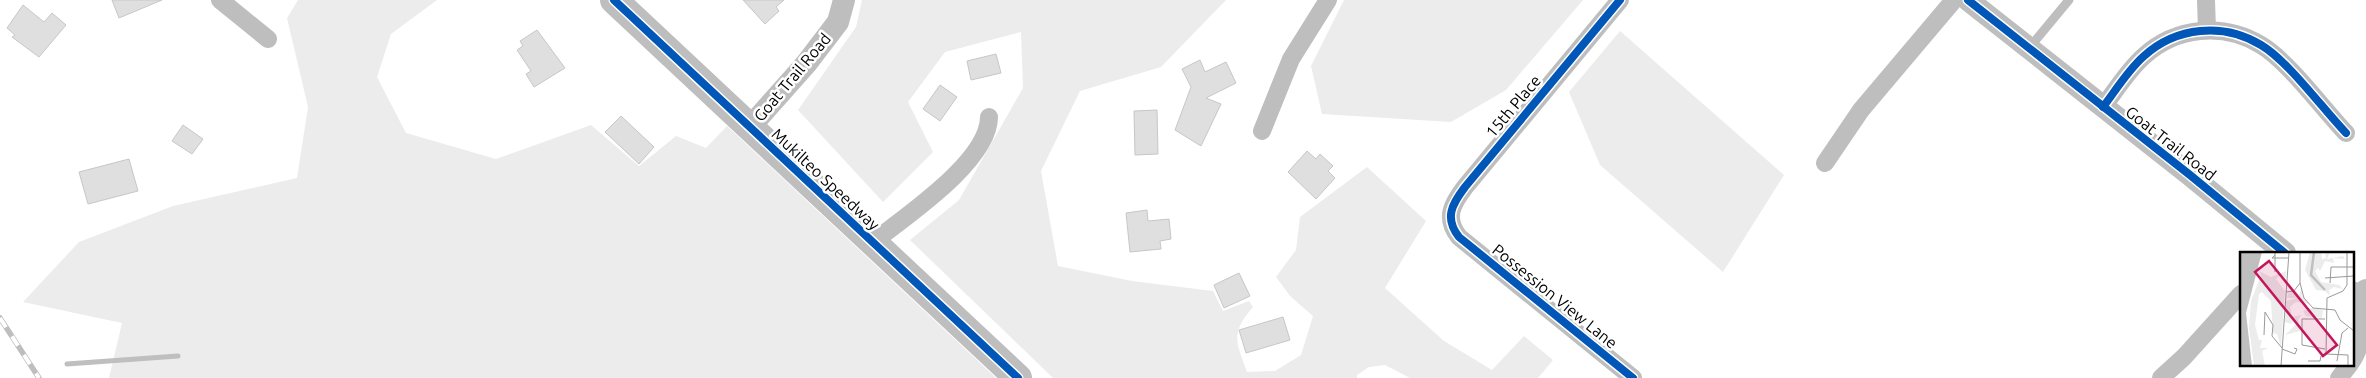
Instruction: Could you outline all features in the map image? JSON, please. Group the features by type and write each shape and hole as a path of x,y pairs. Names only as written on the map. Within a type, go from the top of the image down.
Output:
{"main road":[{"name":"Mukilteo Speedway","path":"614,0 1018,378"}],"street":[{"path":"220,0 268,39"},
{"name":"Goat Trail Road","path":"750,127 806,64 838,22 844,0"},
{"path":"1262,131 1291,59 1328,0"},
{"name":"15th Place","path":"1459,237 1450,221 1450,213 1454,202 1620,0"},
{"path":"1825,163 1861,110 1954,0"},
{"name":"Goat Trail Road","path":"1968,0 2103,107 2280,252"},
{"path":"2206,0 2207,30"},
{"path":"2103,107 2138,62 2157,45 2190,31 2207,30 2235,34 2262,46 2280,61 2346,133"},
{"path":"873,242 956,175 980,145 989,126 989,117"},
{"name":"Possession View Lane","path":"1459,237 1633,378"},
{"path":"2354,358 2360,350 2363,340 2359,292"},
{"path":"2161,378 2184,357 2240,295"},
{"path":"2339,378 2348,366"}],"lane":[{"path":"2028,49 2068,0"}],"shaded area":[{"path":"298,0 437,0 391,34 377,77 406,133 496,159 591,125 639,166 676,136 706,148 727,126 996,378 109,378 122,323 23,302 79,242 173,206 297,178 308,107 287,18"},
{"path":"862,0 1226,0 1161,67 1080,91 1041,171 1058,266 1132,281 1213,291 1223,311 1249,301 1253,307 1241,324 1237,338 1247,372 1275,371 1301,355 1313,316 1290,296 1276,277 1296,250 1300,217 1367,167 1426,221 1385,288 1444,341 1492,370 1524,336 1553,360 1538,378 1410,378 1385,365 1369,367 1357,375 1357,378 1053,378 910,240 959,200 1023,88 1021,32 945,52 908,102 933,152 883,202 798,110 856,27"},
{"path":"1344,0 1583,0 1506,90 1451,122 1322,114 1311,66"},
{"path":"1620,31 1784,175 1723,272 1600,165 1569,92"}],"building":[{"path":"112,0 162,0 119,18"},
{"path":"743,0 784,0 776,7 779,11 765,24"},
{"path":"23,5 44,22 52,13 66,25 39,57 12,37 15,35 7,28"},
{"path":"537,30 565,68 534,87 526,74 531,71 517,50 523,46 520,41"},
{"path":"996,54 1001,73 971,80 967,61"},
{"path":"1200,60 1205,72 1226,62 1236,83 1206,98 1221,104 1201,146 1175,130 1191,87 1182,69"},
{"path":"940,85 957,97 940,121 923,109"},
{"path":"1157,110 1158,154 1135,155 1134,111"},
{"path":"621,116 654,147 639,164 605,132"},
{"path":"183,125 203,139 192,154 172,141"},
{"path":"1307,151 1316,159 1320,154 1333,166 1328,171 1335,178 1316,199 1288,172"},
{"path":"129,159 138,191 88,204 79,172"},
{"path":"1147,210 1148,221 1169,219 1171,239 1160,241 1161,249 1130,252 1126,213"},
{"path":"1239,273 1250,296 1224,308 1214,285"},
{"path":"1283,317 1290,340 1246,353 1239,330"}],"waterway":[{"path":"67,364 178,356"}],"railway":[{"path":"0,318 39,378"}],"cycle path":[{"path":"614,0 1018,378"},
{"path":"1620,0 1465,187 1453,205 1451,217 1454,230 1459,237 1633,378"},
{"path":"1968,0 2190,175 2284,252"},
{"path":"2103,107 2133,67 2157,46 2185,34 2200,31 2216,31 2246,38 2271,52 2294,74 2346,133"}]}
